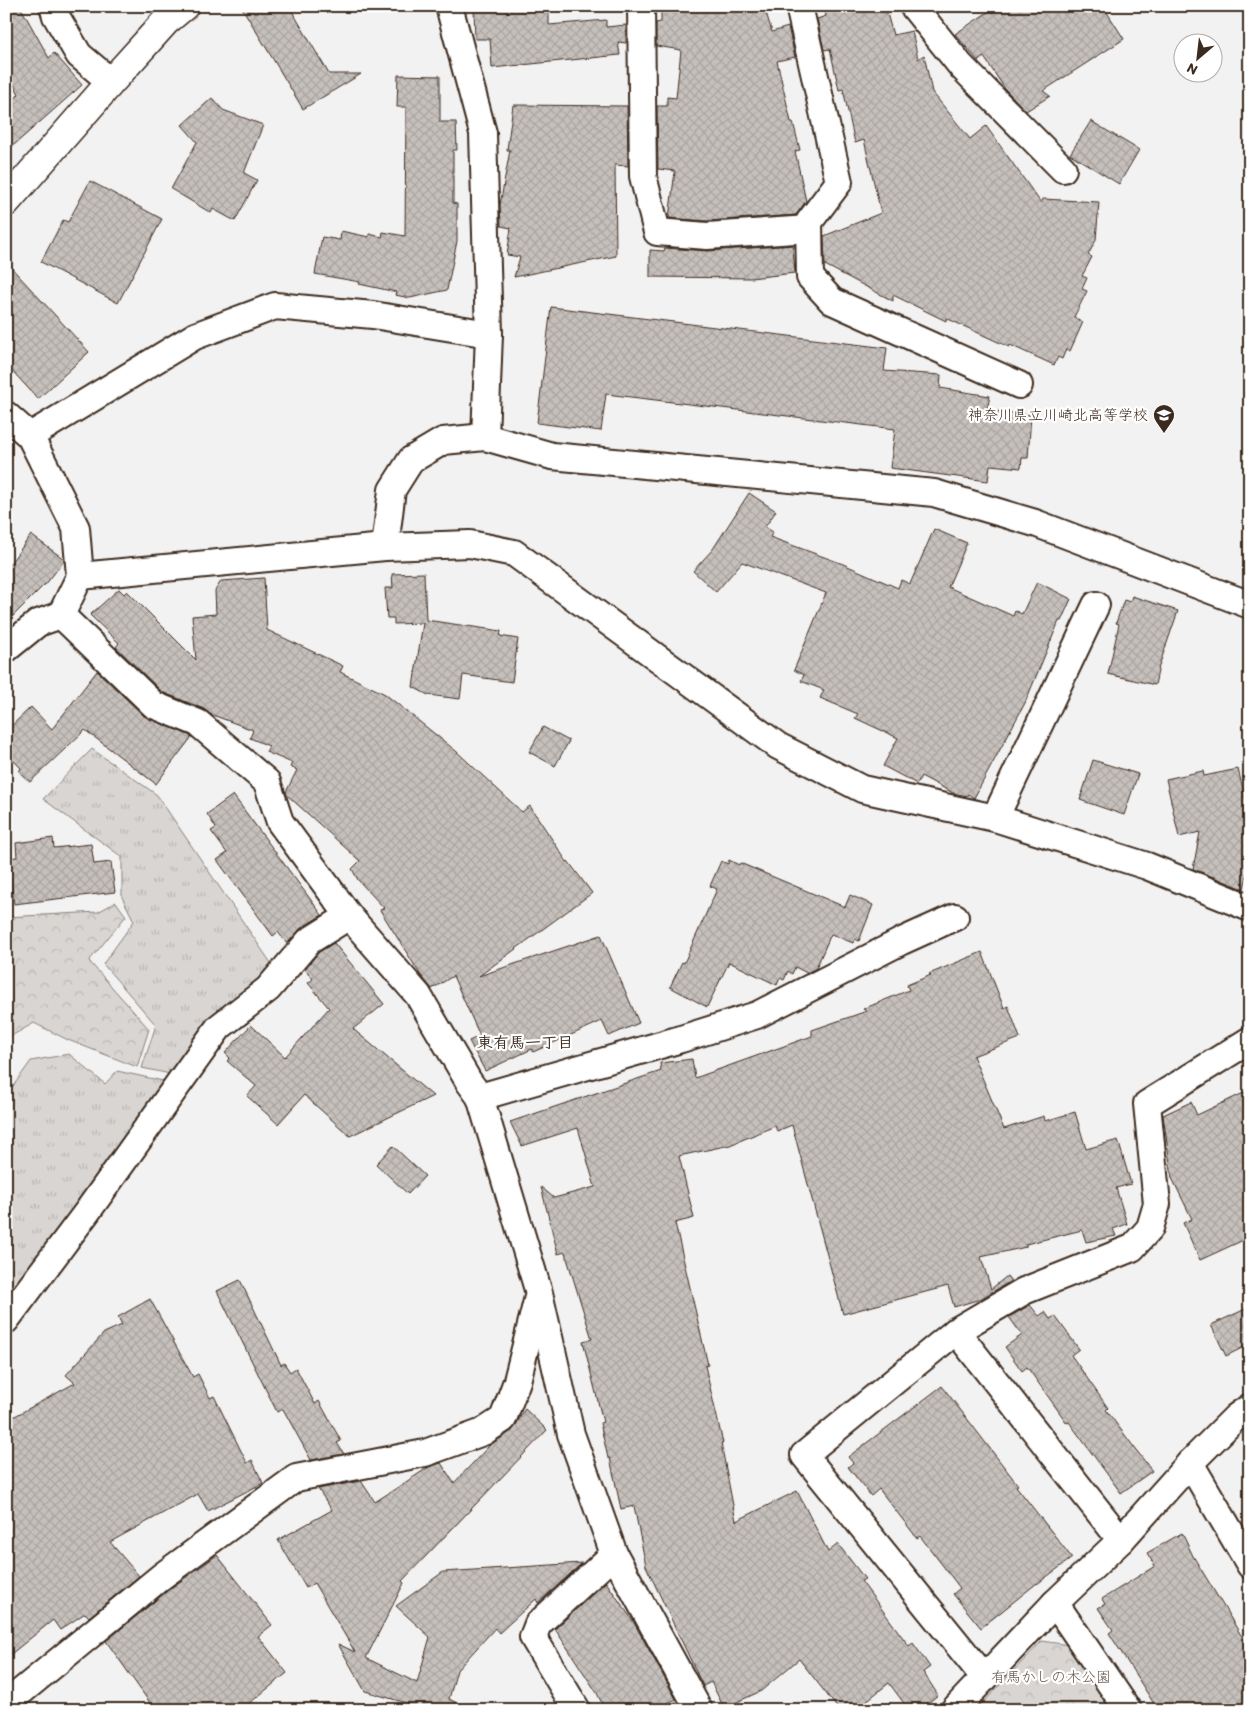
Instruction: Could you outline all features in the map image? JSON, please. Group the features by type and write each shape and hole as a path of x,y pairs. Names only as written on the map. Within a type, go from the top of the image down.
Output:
{"street":[{"path":"53,6 56,16 79,55 111,82"},
{"path":"6,202 166,21 184,6"},
{"path":"449,6 483,133 489,334 485,437"},
{"path":"642,6 643,176 657,232 707,236 809,229"},
{"path":"799,6 839,182 809,222 810,277 832,301 1019,385"},
{"path":"914,6 961,66 1063,169"},
{"path":"30,436 195,336 274,306 374,315 489,334"},
{"path":"6,415 30,436 76,528 80,576 61,615 38,623 6,649"},
{"path":"385,547 392,490 410,460 443,441 485,437 552,456 934,493 1035,523 1250,606"},
{"path":"80,576 385,547 470,544 514,553 778,746 862,789 994,818 1147,866 1250,908"},
{"path":"994,818 1096,605"},
{"path":"61,615 154,705 198,722 267,782 280,822 349,916 418,996 469,1082 480,1097 539,1293 570,1434 614,1554 699,1710"},
{"path":"6,1320 87,1212 219,1027 268,989 309,941 349,916"},
{"path":"480,1097 757,1015 902,941 955,917"},
{"path":"985,1678 804,1455 956,1331 1024,1291 1132,1248 1150,1228 1157,1204 1147,1104 1250,1040"},
{"path":"6,1704 162,1576 296,1478 425,1453 483,1432 503,1419 517,1381 539,1293"},
{"path":"956,1331 1121,1540"},
{"path":"954,1710 1056,1603 1121,1540 1190,1463 1236,1417 1250,1407"},
{"path":"1190,1463 1250,1565"},
{"path":"577,1710 533,1637 538,1624 614,1554"},
{"path":"1056,1603 1128,1710"}],"green space":[{"path":"92,749 157,795 275,969 175,1075 142,1068 156,1025 103,964 134,921 122,897 122,857 43,799"},
{"path":"116,902 126,916 89,961 149,1029 137,1067 68,1040 34,1023 6,1039 6,917 98,912"},
{"path":"69,1054 105,1084 117,1071 177,1084 6,1307 6,1096 31,1061"},
{"name":"有馬かしの木公園","path":"1042,1641 1069,1645 1113,1710 976,1710"}],"building":[{"path":"6,6 20,6 49,58 54,53 82,85 6,152 6,108 19,94 6,71"},
{"path":"241,6 289,6 329,74 361,74 303,109"},
{"path":"520,6 549,6 549,25 606,20 606,27 626,25 626,43 618,42 620,55 492,68 490,39 475,39 474,8 520,8"},
{"path":"661,6 764,6 772,32 788,27 795,57 777,61 791,122 793,122 800,150 795,151 806,201 796,215 707,221 669,218 675,171 658,169 657,106 667,106 667,97 676,98 681,50 656,46 656,23 661,22"},
{"path":"844,6 885,6 893,35 912,31 918,59 924,55 932,92 970,139 986,126 1041,203 1043,199 1099,202 1096,240 1088,255 1092,257 1082,276 1087,278 1082,289 1087,291 1074,317 1083,322 1070,351 1066,349 1062,359 1058,357 1054,365 946,318 946,321 893,295 893,301 825,265 824,236 881,213 864,140 855,143 843,89 839,90 830,49 824,50 817,19 826,16 825,11"},
{"path":"997,6 1103,6 1124,39 1043,91 1050,96 1026,111 1005,89 984,57 978,61 955,34"},
{"path":"398,75 440,76 440,122 456,122 457,150 453,150 453,203 457,204 457,241 447,290 410,298 395,295 396,292 359,284 360,282 315,274 322,237 340,240 341,231 369,237 369,234 382,237 383,232 405,236 406,107 397,107"},
{"path":"212,98 223,110 263,125 244,173 257,180 235,221 213,209 211,213 171,189 197,142 182,125"},
{"path":"513,105 627,106 628,166 615,165 616,256 514,277 520,257 507,255 511,228 501,226 500,205 510,150 507,150"},
{"path":"1091,121 1139,150 1119,184 1070,154"},
{"path":"90,181 162,219 118,303 41,262 63,220 68,222"},
{"path":"794,245 795,273 751,278 650,277 650,250 664,251 665,248 708,251"},
{"path":"6,262 89,352 38,399 6,364"},
{"path":"551,307 887,348 884,371 941,375 940,388 990,396 987,410 1031,415 1028,458 1022,458 1021,468 990,465 988,481 890,468 895,429 606,394 601,431 537,423"},
{"path":"749,493 776,511 765,527 773,532 770,537 843,564 898,588 901,580 910,584 934,529 967,543 948,587 1013,616 1015,611 1022,614 1037,582 1071,599 1061,621 1059,621 1025,703 974,798 968,794 967,796 953,793 921,776 917,784 883,766 898,738 855,718 858,714 820,698 824,690 801,681 804,675 794,670 826,593 742,562 716,592 693,571 713,549"},
{"path":"31,535 64,559 64,561 45,585 6,623 6,569"},
{"path":"424,573 426,620 501,631 500,636 518,639 512,682 463,675 460,699 428,695 413,687 423,623 394,624 394,618 387,618 385,588 393,588 392,574"},
{"path":"264,578 267,630 343,666 340,672 385,694 456,751 522,812 530,806 567,862 592,893 479,976 601,935 639,1023 609,1036 602,1021 533,1052 532,1049 485,1071 469,1041 480,1036 453,976 432,989 420,974 380,910 384,908 358,880 352,869 360,861 287,795 286,792 297,770 290,767 292,763 266,752 269,746 250,738 253,730 210,714 204,709 162,692 116,647 119,643 90,615 119,589 124,594 127,591 196,660 192,616 216,614 215,591 221,581"},
{"path":"1132,596 1178,611 1159,666 1155,685 1108,674 1119,624 1116,623 1124,600 1130,602"},
{"path":"97,671 144,716 189,735 191,738 156,784 85,730 30,782 19,772 21,768 6,753 6,731 31,707 52,729"},
{"path":"543,727 569,741 555,766 529,752"},
{"path":"1093,760 1138,774 1124,815 1080,800"},
{"path":"1238,769 1250,819 1250,861 1244,889 1193,869 1200,832 1179,837 1166,779 1203,771 1204,776"},
{"path":"233,795 322,915 301,928 287,944 278,932 273,936 217,860 227,853 211,831 216,828 207,814"},
{"path":"53,838 54,848 91,844 94,864 111,862 115,892 14,904 8,858 17,857 16,843"},
{"path":"729,860 845,907 850,895 873,905 859,941 855,939 853,943 831,934 816,968 807,973 795,967 792,974 788,971 784,980 780,978 777,985 729,962 707,1007 670,987 682,962 684,963 717,889 710,886 721,861 728,864"},
{"path":"334,943 384,1004 353,1029 433,1096 350,1136 304,1095 278,1124 247,1096 256,1086 227,1061 230,1058 225,1053 251,1025 285,1057 329,1008 308,983 313,979 305,969 319,952"},
{"path":"982,952 1004,1008 1008,1006 1020,1038 973,1056 1004,1129 1044,1116 1045,1121 1075,1112 1086,1149 1118,1140 1131,1184 1116,1188 1127,1224 1113,1229 1116,1236 1086,1242 1082,1230 1026,1244 1026,1247 981,1257 991,1289 1007,1276 1011,1281 980,1299 954,1307 948,1286 843,1314 792,1125 777,1131 775,1126 730,1145 679,1156 694,1218 675,1223 708,1365 705,1366 723,1443 721,1443 736,1521 797,1491 828,1552 838,1544 865,1579 861,1581 909,1646 913,1643 930,1667 923,1672 938,1695 919,1710 909,1710 889,1683 855,1710 839,1710 799,1659 761,1691 724,1708 711,1682 703,1686 646,1566 634,1506 621,1509 610,1458 608,1458 600,1423 603,1422 583,1341 592,1339 565,1252 558,1254 541,1187 554,1198 595,1187 578,1128 522,1146 510,1122 661,1071 660,1063 692,1059 695,1078 812,1036 812,1030 867,1011 863,1009 909,990 907,985"},
{"path":"1250,1090 1250,1237 1200,1260 1183,1223 1192,1219 1172,1178 1163,1115 1191,1102 1197,1115"},
{"path":"393,1146 425,1176 408,1194 376,1164"},
{"path":"240,1280 281,1365 284,1363 290,1372 296,1368 315,1404 319,1401 341,1441 337,1443 344,1454 311,1460 283,1409 277,1412 217,1291"},
{"path":"150,1299 193,1377 198,1374 210,1398 214,1396 247,1463 252,1460 263,1483 208,1511 198,1494 110,1542 139,1576 89,1617 85,1613 60,1630 53,1620 6,1658 6,1421 75,1383 66,1375 104,1333 122,1325 118,1317"},
{"path":"1030,1305 1039,1316 1045,1312 1050,1319 1055,1316 1079,1349 1071,1355 1108,1408 1106,1410 1152,1471 1121,1493 1027,1367 1022,1371 1005,1347 1022,1335 1009,1317"},
{"path":"1250,1307 1250,1344 1226,1356 1211,1325"},
{"path":"942,1386 1072,1558 1037,1583 981,1628 953,1594 960,1588 920,1536 917,1538 879,1489 871,1496 848,1467 853,1463 848,1457"},
{"path":"525,1409 547,1430 402,1581 404,1583 366,1658 417,1683 430,1637 396,1606 443,1572 582,1563 538,1603 536,1599 499,1633 495,1628 457,1670 449,1699 459,1704 457,1710 430,1710 365,1691 338,1644 355,1652 314,1583 306,1588 278,1540 332,1510 318,1489 361,1481 375,1502 429,1467 441,1463 454,1483 490,1445 512,1431"},
{"path":"1182,1533 1193,1556 1250,1650 1250,1710 1158,1710 1109,1633 1113,1630 1098,1608 1105,1604 1102,1599 1155,1566 1147,1553"},
{"path":"217,1555 272,1625 258,1636 287,1673 241,1710 155,1710 106,1641 171,1588"},
{"path":"606,1582 633,1621 676,1699 657,1709 653,1702 637,1710 605,1710 597,1693 555,1629"}],"place":[{"name":"神奈川県立川崎北高等学校","path":"1164,434"}],"district":[{"name":"東有馬一丁目","path":"525,1042"}]}
